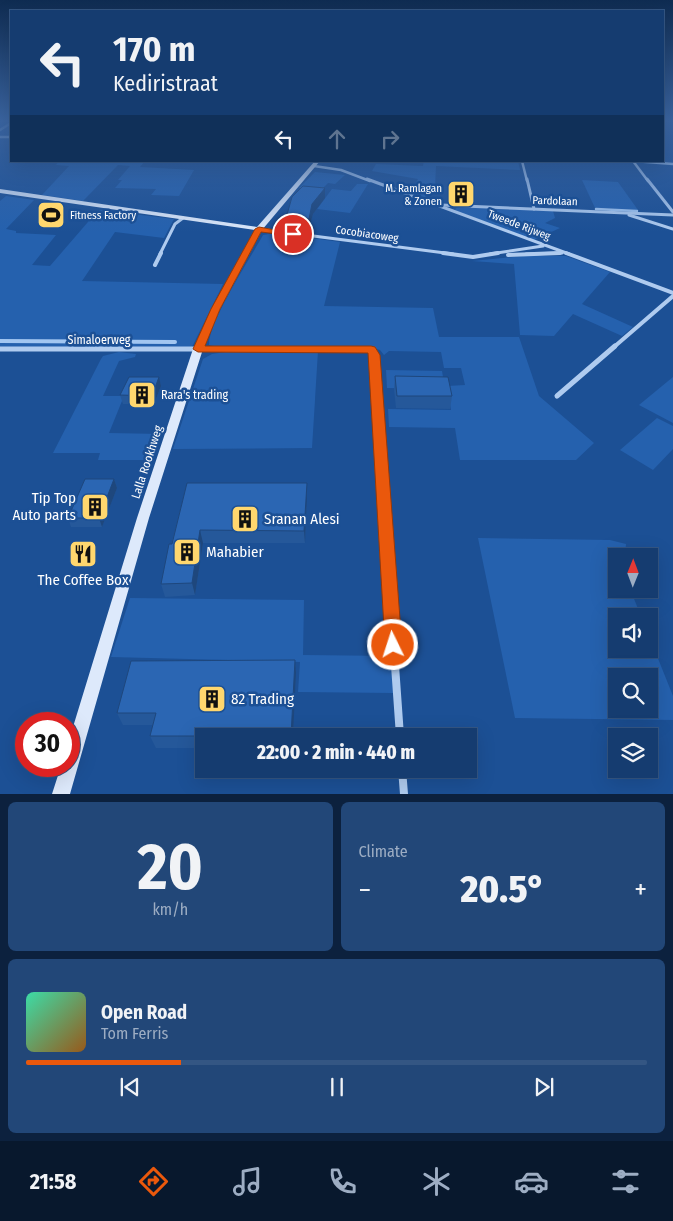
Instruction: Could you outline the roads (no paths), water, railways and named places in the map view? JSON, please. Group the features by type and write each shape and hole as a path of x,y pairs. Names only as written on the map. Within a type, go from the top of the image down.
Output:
{"street":[{"path":"522,162 534,209"},
{"path":"634,162 673,213"},
{"path":"646,162 673,164"},
{"name":"Tweede Rijweg","path":"314,166 358,176 436,204 673,295"},
{"name":"Lalla Rookhweg","path":"61,794 143,518 198,349 216,309 259,229 314,166"},
{"name":"Cocobiacoweg","path":"0,191 447,255 489,256 565,252"},
{"name":"Pardolaan","path":"436,204 673,213"},
{"path":"622,212 673,229"},
{"path":"154,265 175,224 183,218"},
{"name":"Cocobiacoweg","path":"489,256 544,245"},
{"path":"557,396 673,295"},
{"name":"Simaloerweg","path":"0,349 371,350 374,355 399,728"},
{"path":"403,778 404,794"}],"waterway":[{"path":"596,209 637,211"},
{"path":"0,341 175,342"}],"place":[{"name":"M. Ramlagan & Zonen","path":"461,194"},
{"name":"Fitness Factory","path":"51,215"},
{"name":"Rara's trading","path":"142,395"},
{"name":"Tip Top Auto parts","path":"95,507"},
{"name":"Sranan Alesi","path":"245,519"},
{"name":"Mahabier","path":"187,552"},
{"name":"The Coffee Box","path":"83,554"},
{"name":"82 Trading","path":"212,699"}]}
